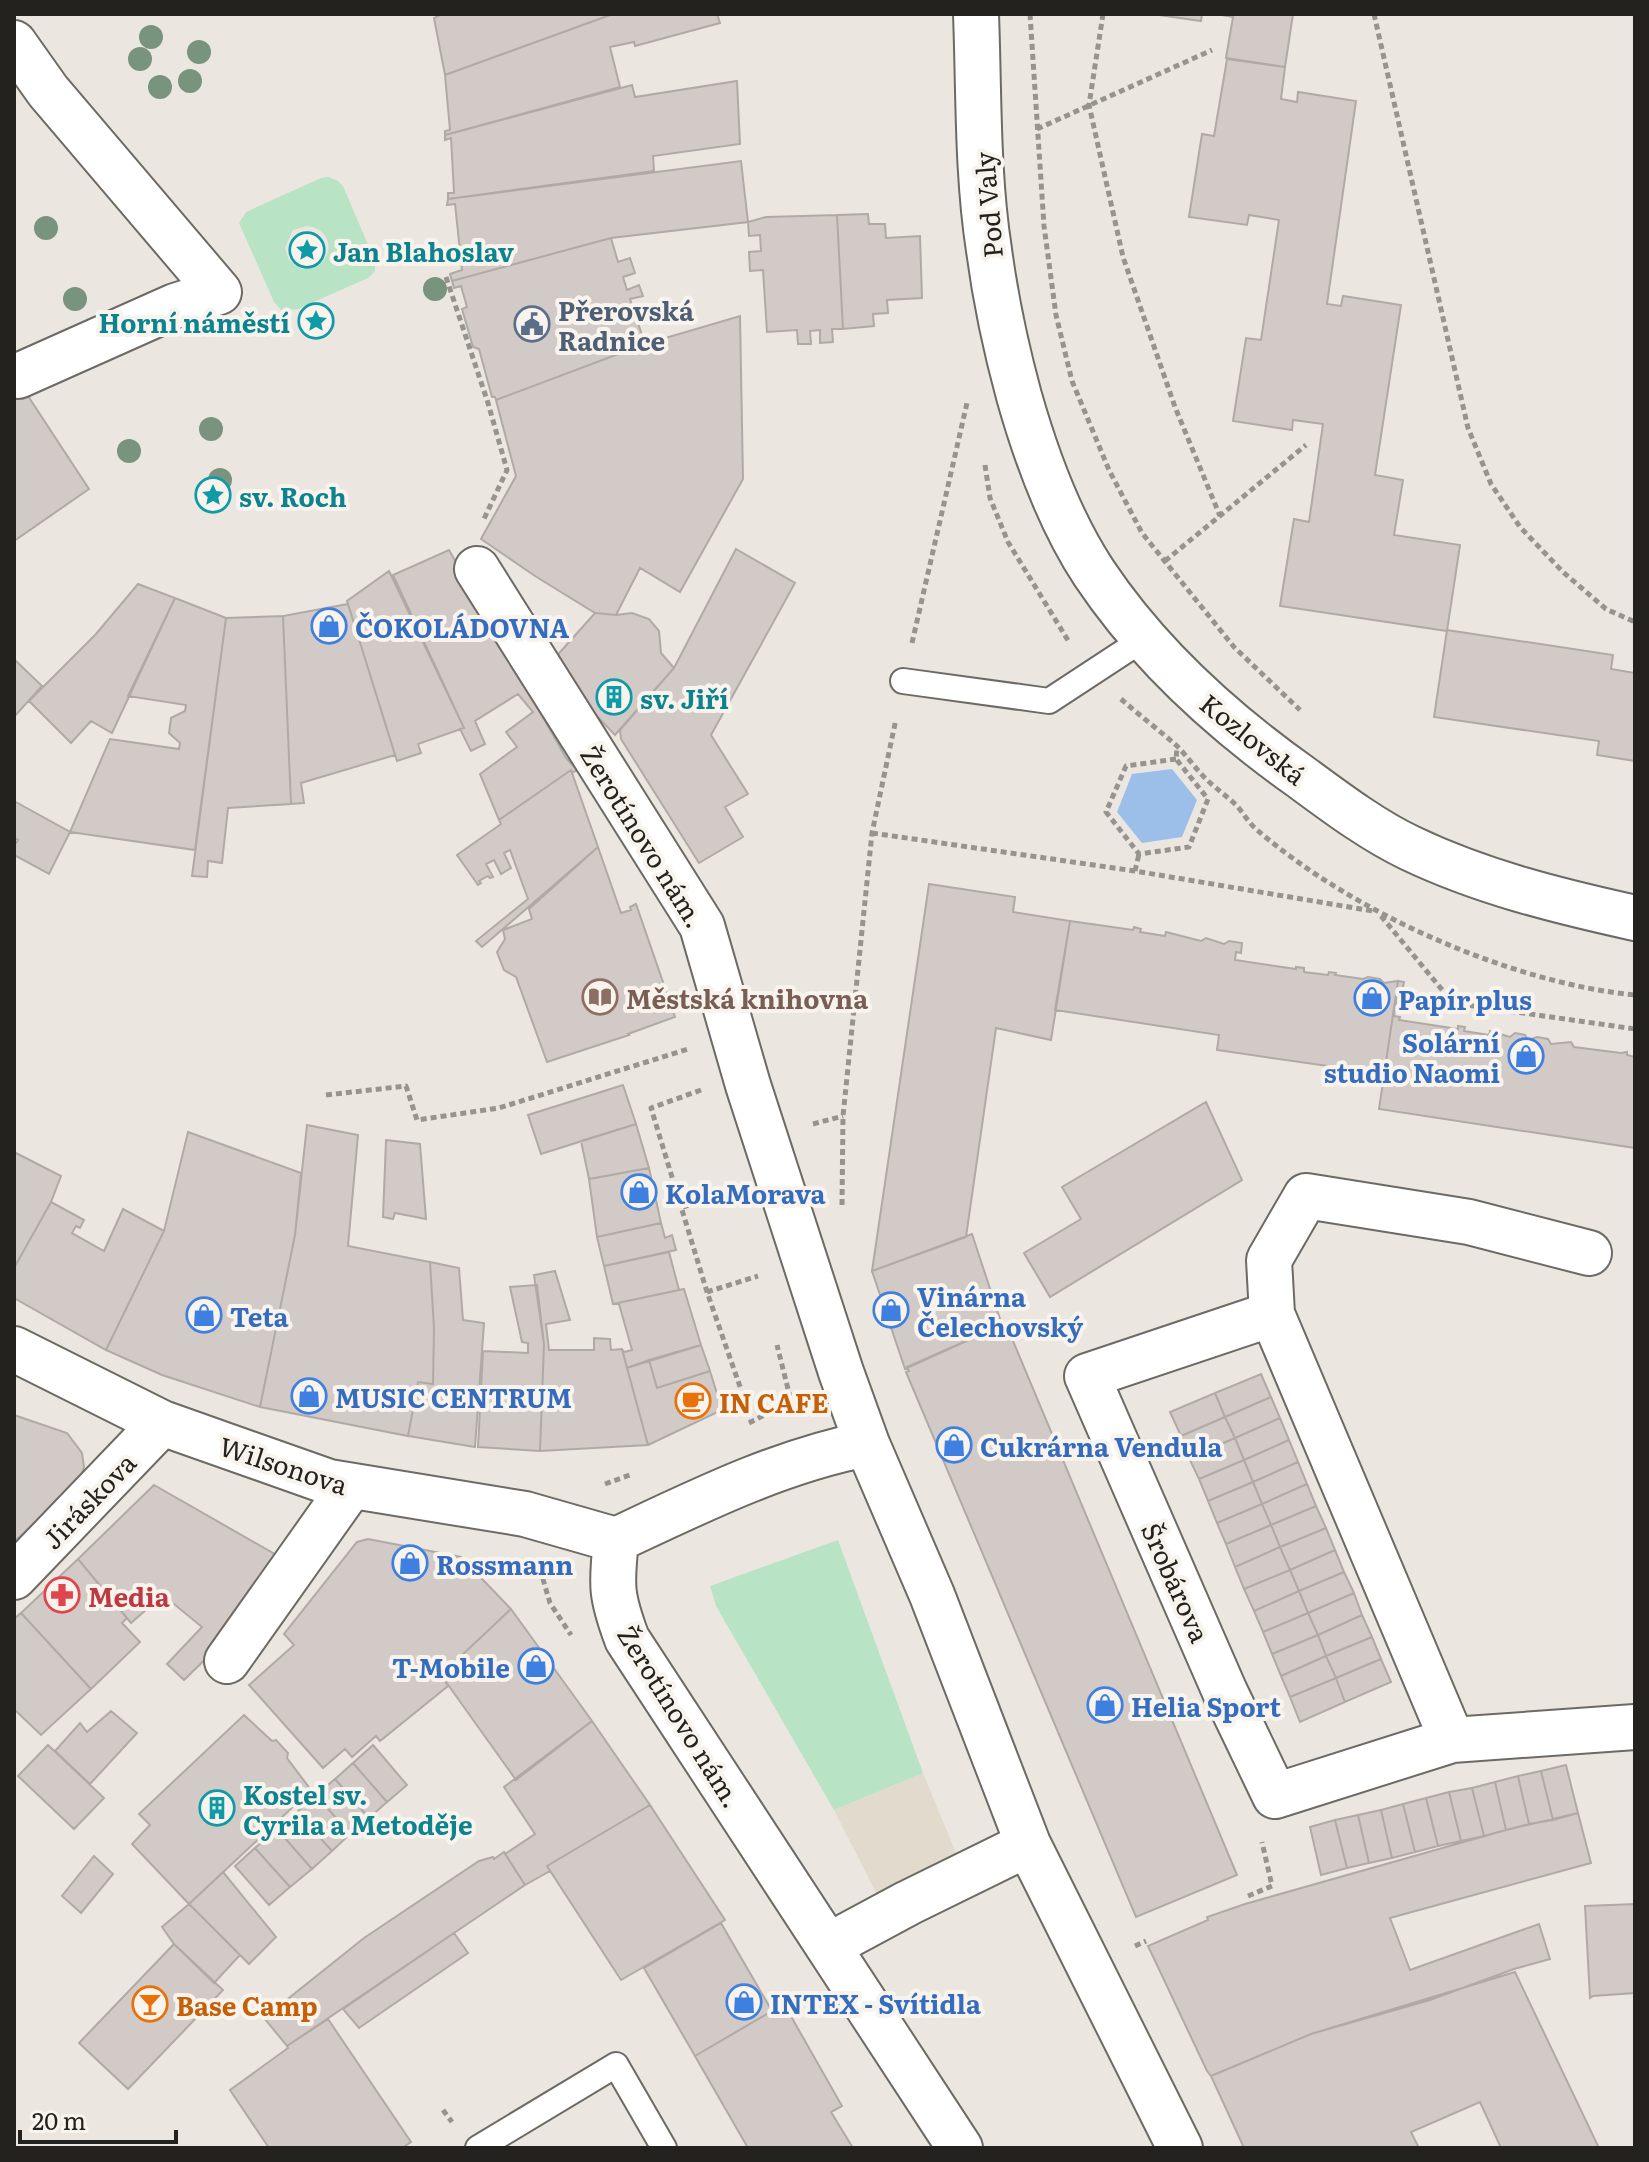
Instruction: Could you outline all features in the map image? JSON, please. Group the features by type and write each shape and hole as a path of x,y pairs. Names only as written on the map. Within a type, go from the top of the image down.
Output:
{"street":[{"name":"Pod Valy","path":"976,14 988,249 1018,393"},
{"path":"14,43 48,91 219,292 175,306 18,376"},
{"name":"Kozlovská","path":"1018,393 1062,513 1094,572 1145,638 1195,692 1261,749 1330,798 1408,847 1474,875 1553,900 1635,918"},
{"name":"Žerotínovo nám.","path":"477,569 702,926 836,1358 867,1444 932,1595 1028,1844 1180,2148"},
{"path":"1452,1740 1272,1314 1269,1260 1306,1196 1469,1222 1589,1253"},
{"name":"Šrobárova","path":"1272,1314 1087,1376 1225,1692 1275,1796"},
{"name":"Wilsonova","path":"14,1349 162,1423 329,1482 525,1514 616,1540"},
{"name":"Jiráskova","path":"14,1577 162,1423"},
{"path":"616,1540 711,1495 829,1452 867,1444"},
{"path":"227,1661 351,1486"},
{"name":"Žerotínovo nám.","path":"616,1540 611,1585 615,1609 627,1639 960,2148"},
{"path":"1275,1796 1452,1740 1635,1727"},
{"path":"828,1946 1028,1844"}],"lane":[{"path":"903,681 1049,701 1145,638"},
{"path":"478,2148 616,2065 664,2148"}],"path":[{"path":"1030,14 1044,226 1056,315 1072,381 1109,470 1142,533 1234,647 1311,719"},
{"path":"1103,14 1089,105 1123,257 1175,407 1220,516"},
{"path":"1374,14 1468,428 1491,484 1520,527 1563,572 1606,609 1635,622"},
{"path":"1037,129 1212,50"},
{"path":"446,277 507,470 479,528 459,539 477,569"},
{"path":"842,1220 843,1116 872,833 903,681 968,401 1018,393"},
{"path":"1165,561 1306,445"},
{"path":"1139,854 1189,847 1208,799 1176,759 1177,746"},
{"path":"1139,854 1106,812 1126,766 1176,759"},
{"path":"872,833 1135,871 1378,912 1453,1003 1635,1029"},
{"path":"1135,871 1139,854"},
{"path":"326,1095 406,1086 417,1120 499,1108 734,1034"},
{"path":"706,1088 651,1108 707,1292 752,1421"},
{"path":"730,1176 738,1205"},
{"path":"683,1207 734,1191"},
{"path":"754,1262 762,1290"},
{"path":"707,1292 758,1276"},
{"path":"738,1429 791,1401 773,1332"},
{"path":"604,1484 643,1470"},
{"path":"1248,1896 1272,1886 1260,1831 1275,1796"},
{"path":"1130,1948 1146,1941"}],"shaded area":[{"path":"923,1773 965,1875 887,1914 834,1810"}],"green space":[{"path":"328,177 343,186 375,261 375,271 368,278 298,309 282,311 274,302 239,223 246,212","holes":["307,226 317,229 328,242 326,257 312,268 301,269 289,260 285,248 293,230"]},
{"path":"838,1540 923,1773 834,1810 716,1606 710,1586"}],"water":[{"path":"1172,769 1197,800 1182,837 1142,843 1117,812 1132,774"}],"building":[{"path":"442,14 613,14 445,75 434,18"},
{"path":"613,14 717,14 720,23 635,46 634,42 610,47 620,87 445,135 445,131 450,130 445,75"},
{"path":"1152,14 1202,14 1201,21"},
{"path":"1216,14 1293,14 1285,67 1226,58 1233,17"},
{"path":"1227,59 1285,67 1281,99 1297,102 1298,92 1356,101 1327,304 1341,306 1343,296 1401,305 1375,475 1403,480 1394,535 1460,545 1447,631 1280,606 1294,519 1309,522 1323,424 1293,420 1292,430 1233,421 1246,338 1261,340 1279,220 1249,215 1247,225 1189,217 1202,134 1214,136"},
{"path":"737,81 740,144 653,156 654,171 448,199 448,193 454,193 451,138 445,140 445,135 632,85 635,97"},
{"path":"741,161 748,222 611,238 452,281 450,274 462,270 455,204 447,205 448,199"},
{"path":"868,214 869,224 885,224 886,238 920,236 922,298 887,300 888,313 873,314 874,326 843,329 837,215"},
{"path":"837,215 843,329 832,329 833,342 820,343 820,330 810,331 811,344 798,344 797,330 767,332 763,270 750,271 749,252 761,251 760,235 749,236 748,222 766,217"},
{"path":"611,238 618,262 630,258 635,273 623,277 627,290 639,285 643,296 630,299 645,344 496,400 492,397 479,349 473,347 462,309 467,307 461,286 454,288 452,281"},
{"path":"740,316 743,479 680,592 640,568 616,615 595,613 481,539 516,476 496,400 645,344"},
{"path":"14,368 30,399 89,489 14,541"},
{"path":"736,549 795,583 711,735 748,794 725,807 743,837 699,863 621,739 620,730 674,668"},
{"path":"449,550 566,758 577,770 572,773 571,770 499,820 480,774 517,747 506,732 533,712 518,694 475,721 485,744 471,751 460,729 464,728 393,575"},
{"path":"389,571 464,728 418,744 421,753 397,761 347,601"},
{"path":"138,584 175,598 112,733 91,721 71,743 29,701 96,634"},
{"path":"175,598 226,618 195,850 70,832 110,739 179,749 180,743 169,733 171,718 185,711 186,705 128,696"},
{"path":"348,604 395,755 301,783 304,803 291,804 283,616"},
{"name":"sv. Jiří","path":"595,613 632,613 649,619 659,631 661,653 674,668 615,735 552,669 553,660"},
{"path":"283,616 291,804 228,808 222,863 208,861 207,877 192,876 226,618"},
{"path":"1447,630 1613,655 1611,669 1635,673 1635,761 1597,755 1599,741 1434,717"},
{"path":"16,661 42,686 14,717 14,663"},
{"path":"571,770 598,847 482,947 476,941 528,899 510,850 504,853 511,868 501,874 494,860 486,864 493,877 488,876 478,885 457,855 501,824 499,820"},
{"path":"14,801 70,832 49,874 14,855 18,840 14,838"},
{"path":"598,847 621,913 631,910 630,907 636,904 675,1017 547,1062 516,977 504,970 497,952 505,939 503,930 532,919 529,909"},
{"path":"929,884 1015,897 1013,912 1070,921 1051,1040 996,1028 966,1237 872,1271"},
{"path":"1070,921 1133,930 1134,927 1141,929 1140,932 1165,936 1166,932 1224,944 1229,941 1242,943 1241,953 1236,952 1235,960 1304,968 1304,972 1368,977 1384,983 1398,981 1384,1075 1357,1071 1356,1077 1327,1073 1328,1066 1217,1050 1219,1035 1055,1010"},
{"path":"1398,981 1404,982 1402,992 1398,991 1394,1016 1400,1017 1399,1020 1458,1029 1458,1026 1465,1027 1464,1031 1489,1035 1490,1031 1510,1037 1515,1033 1525,1035 1528,1040 1537,1037 1548,1039 1551,1044 1571,1042 1574,1047 1627,1052 1627,1055 1635,1057 1635,1148 1379,1109"},
{"path":"623,1085 636,1124 541,1154 528,1115"},
{"path":"1206,1102 1242,1180 1050,1297 1024,1253 1081,1219 1062,1187"},
{"path":"636,1124 649,1168 589,1179 581,1141"},
{"path":"307,1125 358,1135 348,1246 430,1262 433,1384 418,1382 408,1436 260,1407 295,1235"},
{"path":"188,1132 301,1173 295,1235 260,1407 162,1375 106,1350 164,1231"},
{"path":"386,1140 420,1144 426,1219 395,1213 393,1219 383,1217"},
{"path":"14,1152 61,1176 51,1202 14,1268"},
{"path":"649,1168 661,1223 597,1237 589,1179"},
{"path":"51,1202 84,1220 80,1228 76,1226 72,1233 104,1251 123,1209 164,1231 106,1350 14,1298 14,1268"},
{"path":"661,1223 665,1238 672,1235 676,1250 604,1266 597,1237"},
{"path":"972,1234 1002,1325 905,1369 872,1271"},
{"path":"669,1252 679,1290 613,1304 604,1266"},
{"path":"430,1262 459,1268 463,1320 484,1323 475,1447 408,1436 418,1382 433,1384"},
{"path":"555,1271 570,1320 546,1324 549,1350 594,1350 594,1338 610,1339 611,1350 622,1349 648,1445 540,1451 544,1344 534,1275"},
{"path":"537,1285 544,1344 540,1451 478,1447 483,1351 528,1353 528,1343 522,1342 510,1287"},
{"path":"684,1289 701,1345 627,1368 622,1349 624,1352 632,1350 619,1304 613,1304"},
{"path":"1002,1325 1005,1331 1008,1329 1237,1875 1136,1917 906,1372 909,1371 907,1367"},
{"path":"701,1345 710,1371 657,1388 649,1360"},
{"path":"649,1360 657,1388 710,1371 722,1410 648,1445 627,1368"},
{"path":"1261,1374 1271,1397 1225,1417 1215,1393"},
{"path":"1215,1393 1225,1417 1181,1436 1170,1412"},
{"path":"1271,1397 1280,1418 1235,1438 1225,1417"},
{"path":"14,1415 67,1433 82,1453 84,1467 80,1480 14,1542"},
{"path":"1225,1417 1235,1438 1189,1458 1181,1436"},
{"path":"1280,1418 1289,1440 1244,1460 1235,1438"},
{"path":"1235,1438 1244,1460 1199,1479 1189,1458"},
{"path":"1289,1440 1298,1462 1253,1482 1244,1460"},
{"path":"1244,1460 1253,1482 1208,1501 1199,1479"},
{"path":"1298,1462 1307,1484 1262,1504 1253,1482"},
{"path":"1253,1482 1262,1504 1217,1523 1208,1501"},
{"path":"1307,1484 1316,1506 1271,1525 1262,1504"},
{"path":"154,1485 287,1561 227,1638 184,1680 167,1664 202,1627 163,1595 131,1623 78,1559"},
{"path":"1262,1504 1271,1525 1226,1544 1217,1523"},
{"path":"1316,1506 1326,1528 1280,1547 1271,1525"},
{"path":"1271,1525 1280,1547 1235,1567 1226,1544"},
{"path":"1326,1528 1335,1550 1290,1570 1280,1547"},
{"path":"368,1539 461,1557 511,1609 441,1675 448,1686 380,1741 376,1736 352,1757 345,1749 323,1768 249,1685 294,1645 284,1634 357,1542"},
{"path":"1280,1547 1290,1570 1244,1589 1235,1567"},
{"path":"1335,1550 1344,1572 1299,1591 1290,1570"},
{"path":"78,1559 127,1618 122,1623 140,1642 91,1689 21,1613"},
{"path":"1290,1570 1299,1591 1254,1611 1244,1589"},
{"path":"1344,1572 1354,1593 1308,1613 1299,1591"},
{"path":"1299,1591 1308,1613 1263,1632 1254,1611"},
{"path":"1354,1593 1362,1615 1318,1635 1308,1613"},
{"path":"511,1609 592,1721 516,1780 441,1675"},
{"path":"21,1613 91,1689 41,1735 14,1709 14,1619"},
{"path":"1308,1613 1318,1635 1272,1654 1263,1632"},
{"path":"1362,1615 1372,1637 1326,1656 1318,1635"},
{"path":"1318,1635 1326,1656 1281,1676 1272,1654"},
{"path":"1372,1637 1381,1659 1336,1678 1326,1656"},
{"path":"1326,1656 1336,1678 1290,1697 1281,1676"},
{"path":"1381,1659 1391,1682 1345,1702 1336,1678"},
{"path":"1336,1678 1345,1702 1300,1722 1290,1697"},
{"path":"111,1711 137,1733 90,1784 55,1751 80,1723 87,1732"},
{"name":"Kostel sv. Cyrila a Metoděje","path":"244,1715 288,1753 287,1758 311,1790 189,1904 132,1844 150,1825 139,1814"},
{"path":"592,1721 650,1805 547,1866 550,1871 525,1885 505,1854 535,1834 504,1787"},
{"path":"48,1745 104,1798 74,1829 18,1776"},
{"path":"373,1745 407,1785 387,1802 353,1763"},
{"path":"353,1763 387,1802 369,1818 335,1779"},
{"path":"1566,1765 1578,1813 1553,1820 1541,1771"},
{"path":"1541,1771 1553,1820 1529,1824 1518,1776"},
{"path":"1518,1776 1529,1824 1506,1830 1495,1782"},
{"path":"335,1779 369,1818 350,1834 316,1795"},
{"path":"1495,1782 1506,1830 1484,1836 1472,1788"},
{"path":"1472,1788 1484,1836 1461,1841 1449,1792"},
{"path":"1449,1792 1461,1841 1438,1846 1426,1798"},
{"path":"316,1795 350,1834 332,1851 297,1812"},
{"path":"1426,1798 1438,1846 1415,1852 1403,1804"},
{"path":"1403,1804 1415,1852 1392,1858 1381,1810"},
{"path":"650,1805 725,1920 621,1980 547,1866"},
{"path":"1381,1810 1392,1858 1369,1863 1358,1815"},
{"path":"297,1812 332,1851 312,1869 277,1829"},
{"path":"1578,1813 1591,1863 1390,1918 1410,1970 1539,1924 1550,1959 1430,2000 1311,2034 1211,2076 1207,2071 1148,1946 1208,1920 1207,1917 1245,1904 1506,1830"},
{"path":"1358,1815 1369,1863 1347,1868 1335,1820"},
{"path":"1335,1820 1347,1868 1321,1875 1310,1827"},
{"path":"277,1829 312,1869 290,1887 255,1848"},
{"path":"255,1848 290,1887 269,1905 235,1866"},
{"path":"504,1852 525,1885 287,2046 264,2018 364,1938 479,1861 494,1859"},
{"path":"94,1856 113,1874 81,1913 62,1896"},
{"path":"223,1872 276,1937 249,1964 189,1904"},
{"path":"189,1904 240,1955 214,1983 174,1944 162,1927"},
{"path":"1635,1904 1635,1993 1590,1998 1585,1906"},
{"path":"721,1923 772,2011 695,2056 644,1968"},
{"path":"454,1933 468,1953 359,2028 343,2009"},
{"path":"174,1944 223,1990 128,2089 79,2043"},
{"path":"1515,1972 1599,2148 1501,2148 1480,2102 1411,2132 1419,2148 1244,2148 1211,2076 1311,2034"},
{"path":"784,2004 842,2106 831,2112 853,2148 748,2148 695,2056"},
{"path":"328,2019 411,2142 402,2148 269,2148 230,2090"}],"place":[{"name":"Jan Blahoslav","path":"307,250"},
{"name":"Horní náměstí","path":"316,321"},
{"name":"Přerovská Radnice","path":"532,324"},
{"name":"sv. Roch","path":"213,495"},
{"name":"ČOKOLÁDOVNA","path":"329,626"},
{"name":"sv. Jiří","path":"614,697"},
{"name":"Městská knihovna","path":"600,997"},
{"name":"Papír plus","path":"1372,998"},
{"name":"Solární studio Naomi","path":"1526,1056"},
{"name":"KolaMorava","path":"639,1192"},
{"name":"Vinárna Čelechovský","path":"891,1310"},
{"name":"Teta","path":"204,1315"},
{"name":"MUSIC CENTRUM","path":"309,1396"},
{"name":"IN CAFE","path":"693,1401"},
{"name":"Cukrárna Vendula","path":"954,1445"},
{"name":"Rossmann","path":"410,1563"},
{"name":"Media","path":"62,1595"},
{"name":"T-Mobile","path":"536,1666"},
{"name":"Helia Sport","path":"1105,1705"},
{"name":"Kostel sv. Cyrila a Metoděje","path":"217,1808"},
{"name":"INTEX - Svítidla","path":"744,2002"},
{"name":"Base Camp","path":"150,2004"}]}
